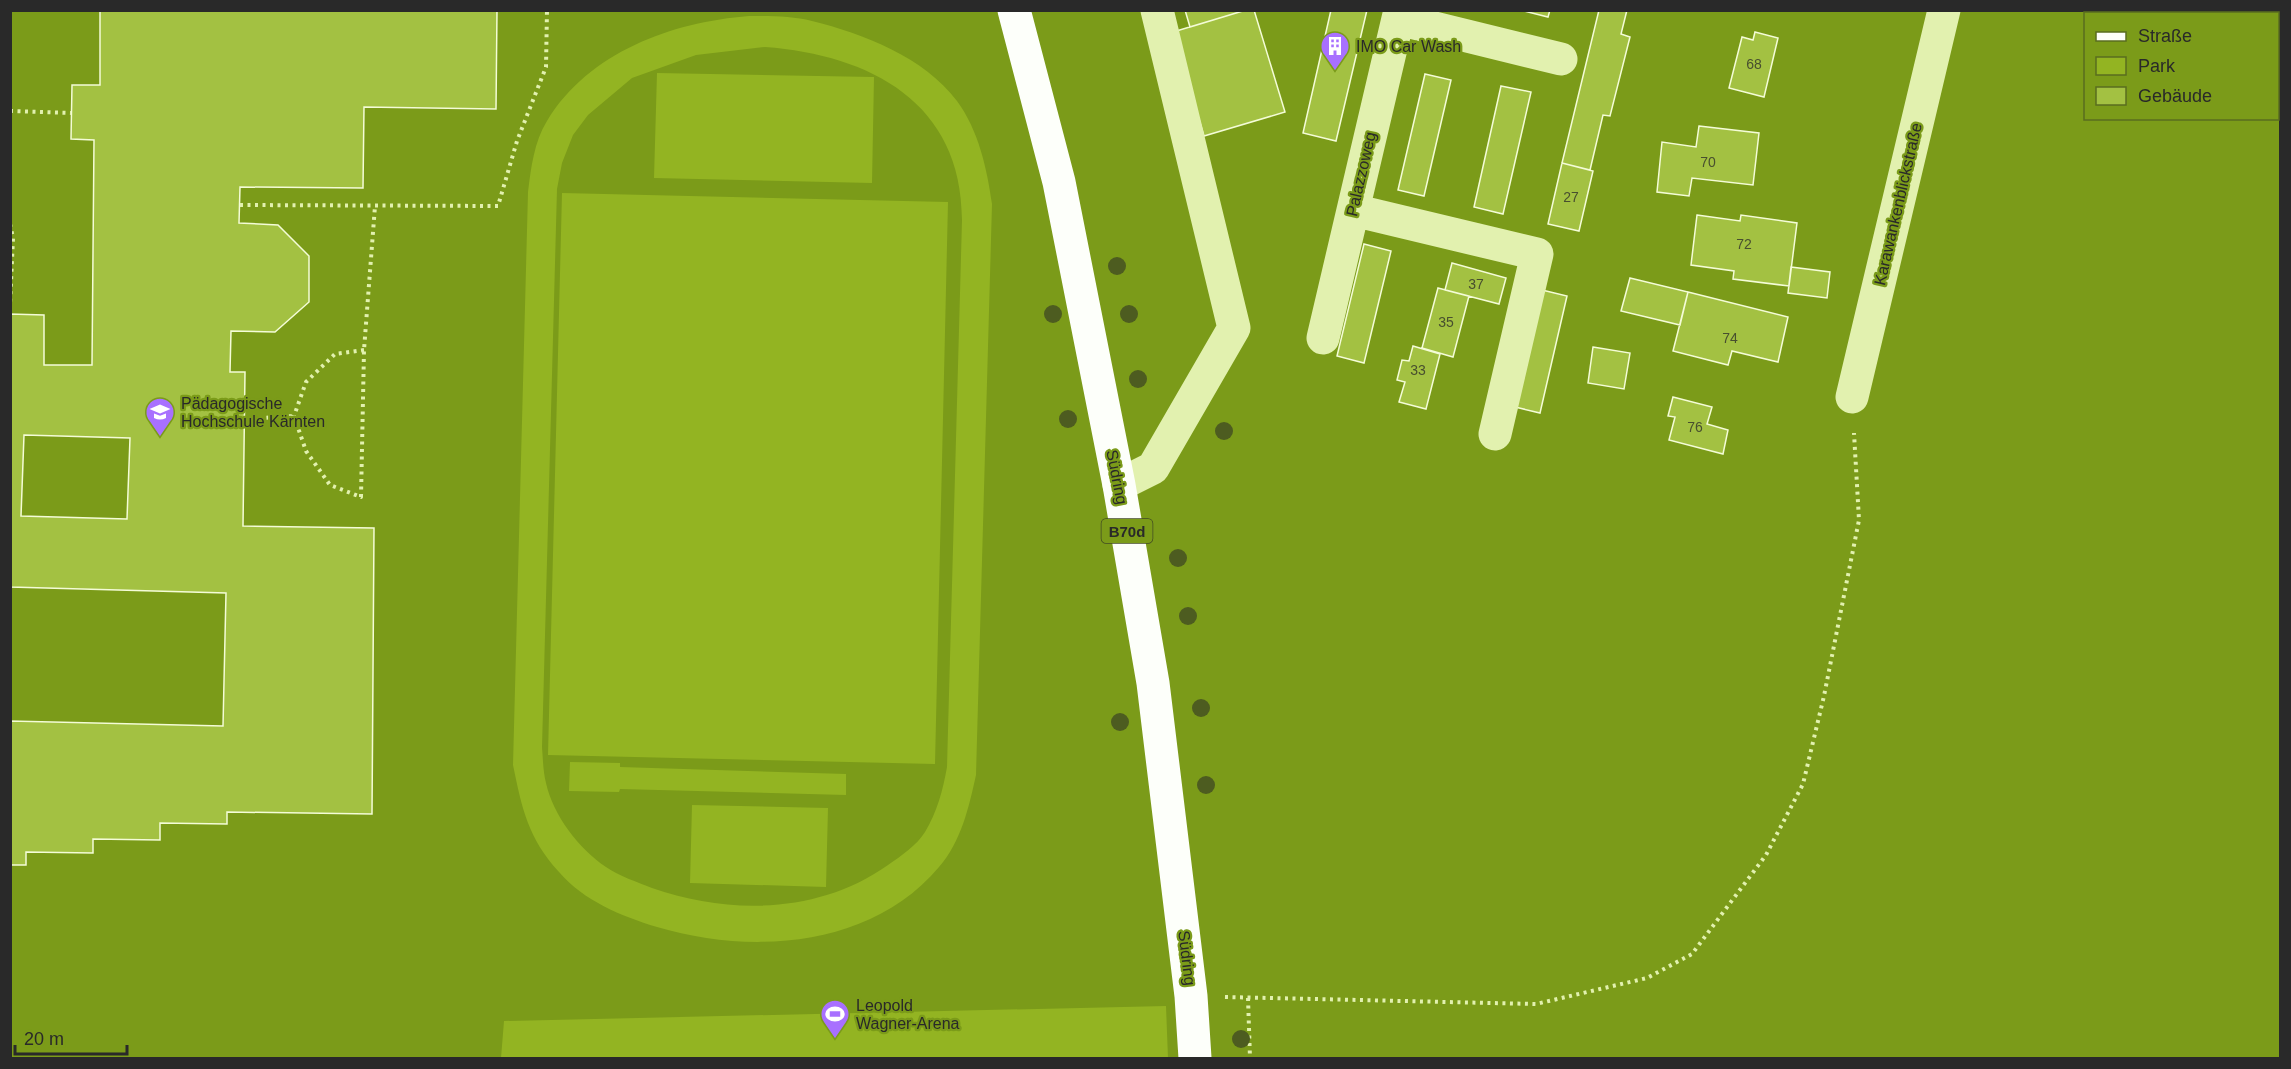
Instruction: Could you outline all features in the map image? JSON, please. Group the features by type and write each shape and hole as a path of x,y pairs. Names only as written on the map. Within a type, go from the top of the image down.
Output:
{"main road":[{"name":"Südring","path":"1014,10 1059,182 1119,485 1153,683 1191,996 1195,1059"}],"street":[{"path":"1119,485 1153,468 1234,328 1157,10"},
{"name":"Karawankenblickstraße","path":"1852,397 1944,10"},
{"path":"1399,15 1561,59"},
{"name":"Palazzoweg","path":"1323,338 1399,15"},
{"path":"1353,210 1537,254 1495,434"}],"path":[{"path":"240,205 498,206 517,141 546,67 547,10"},
{"path":"10,111 71,112"},
{"path":"364,350 335,354 306,382 294,416 306,451 330,485 362,497 364,350 375,206"},
{"path":"10,224 13,238 10,304"},
{"path":"1191,996 1536,1004 1647,978 1692,954 1766,855 1803,784 1824,696 1859,519 1852,397"},
{"path":"244,419 294,416"},
{"path":"1248,998 1250,1059"}],"green space":[{"path":"749,16 781,17 804,19 832,26 892,49 928,72 957,101 971,125 988,177 992,204 976,775 967,812 959,835 947,857 911,894 879,914 845,929 808,938 770,942 731,941 693,936 657,927 604,906 580,891 548,859 533,835 523,809 513,765 528,192 536,146 547,121 565,97 585,76 609,59 662,34 720,19","holes":["765,47 804,52 840,61 874,74 903,93 928,116 946,145 958,179 962,220 947,767 939,801 922,837 888,865 861,881 833,893 803,901 742,906 681,897 628,879 611,870 596,860 577,841 561,819 549,795 542,747 557,189 562,163 573,135 588,115 632,78 696,55"]},
{"path":"657,73 874,77 872,183 654,178"},
{"path":"562,193 948,202 935,764 548,755"},
{"path":"570,762 620,763 620,767 846,774 846,795 620,789 619,792 569,791"},
{"path":"692,805 828,808 826,887 690,883"},
{"name":"Leopold Wagner-Arena","path":"1166,1006 1168,1058 501,1058 504,1021"}],"building":[{"name":"Pädagogische Hochschule Kärnten","path":"100,10 497,10 496,109 364,107 363,188 240,187 239,223 278,225 309,256 309,302 275,332 231,331 230,372 245,372 243,526 374,528 372,814 227,812 227,824 160,823 160,840 93,839 93,853 26,852 26,865 10,865 10,721 223,726 226,593 10,587 10,314 44,315 44,365 92,365 94,140 71,139 72,85 100,85","holes":["24,435 130,438 127,519 21,516"]},
{"path":"1185,10 1246,10 1190,27"},
{"path":"1246,10 1254,10 1285,112 1204,136 1173,32"},
{"name":"IMO Car Wash","path":"1331,10 1367,10 1336,141 1303,133"},
{"path":"1520,10 1550,10 1548,17"},
{"path":"1599,10 1627,10 1621,34 1630,37 1610,116 1603,115 1590,170 1562,163"},
{"path":"1755,32 1778,38 1764,97 1729,88 1742,37 1753,40"},
{"path":"1425,74 1451,80 1424,196 1398,190"},
{"path":"1501,86 1531,92 1503,214 1474,207"},
{"path":"1699,126 1759,133 1753,185 1692,178 1689,196 1657,192 1662,142 1696,147"},
{"path":"1562,163 1593,171 1579,231 1548,224"},
{"path":"1697,215 1740,221 1741,215 1797,223 1789,286 1733,279 1734,271 1691,265"},
{"path":"1364,244 1391,251 1364,363 1337,356"},
{"path":"1452,263 1506,278 1499,304 1445,290"},
{"path":"1791,267 1830,272 1827,298 1788,293"},
{"path":"1630,278 1688,292 1680,325 1621,311"},
{"path":"1438,288 1469,296 1453,357 1422,348"},
{"path":"1542,290 1567,296 1540,413 1515,407"},
{"path":"1688,292 1788,317 1778,362 1732,351 1728,365 1673,351"},
{"path":"1413,346 1440,354 1426,409 1399,402 1405,382 1397,380 1402,360 1409,361"},
{"path":"1593,347 1630,353 1624,389 1588,383"},
{"path":"1673,397 1712,407 1707,424 1728,430 1723,454 1669,440 1675,417 1668,416"}],"place":[{"name":"IMO Car Wash","path":"1335,72"},
{"name":"Pädagogische Hochschule Kärnten","path":"160,438"},
{"name":"Leopold Wagner-Arena","path":"835,1040"}]}
